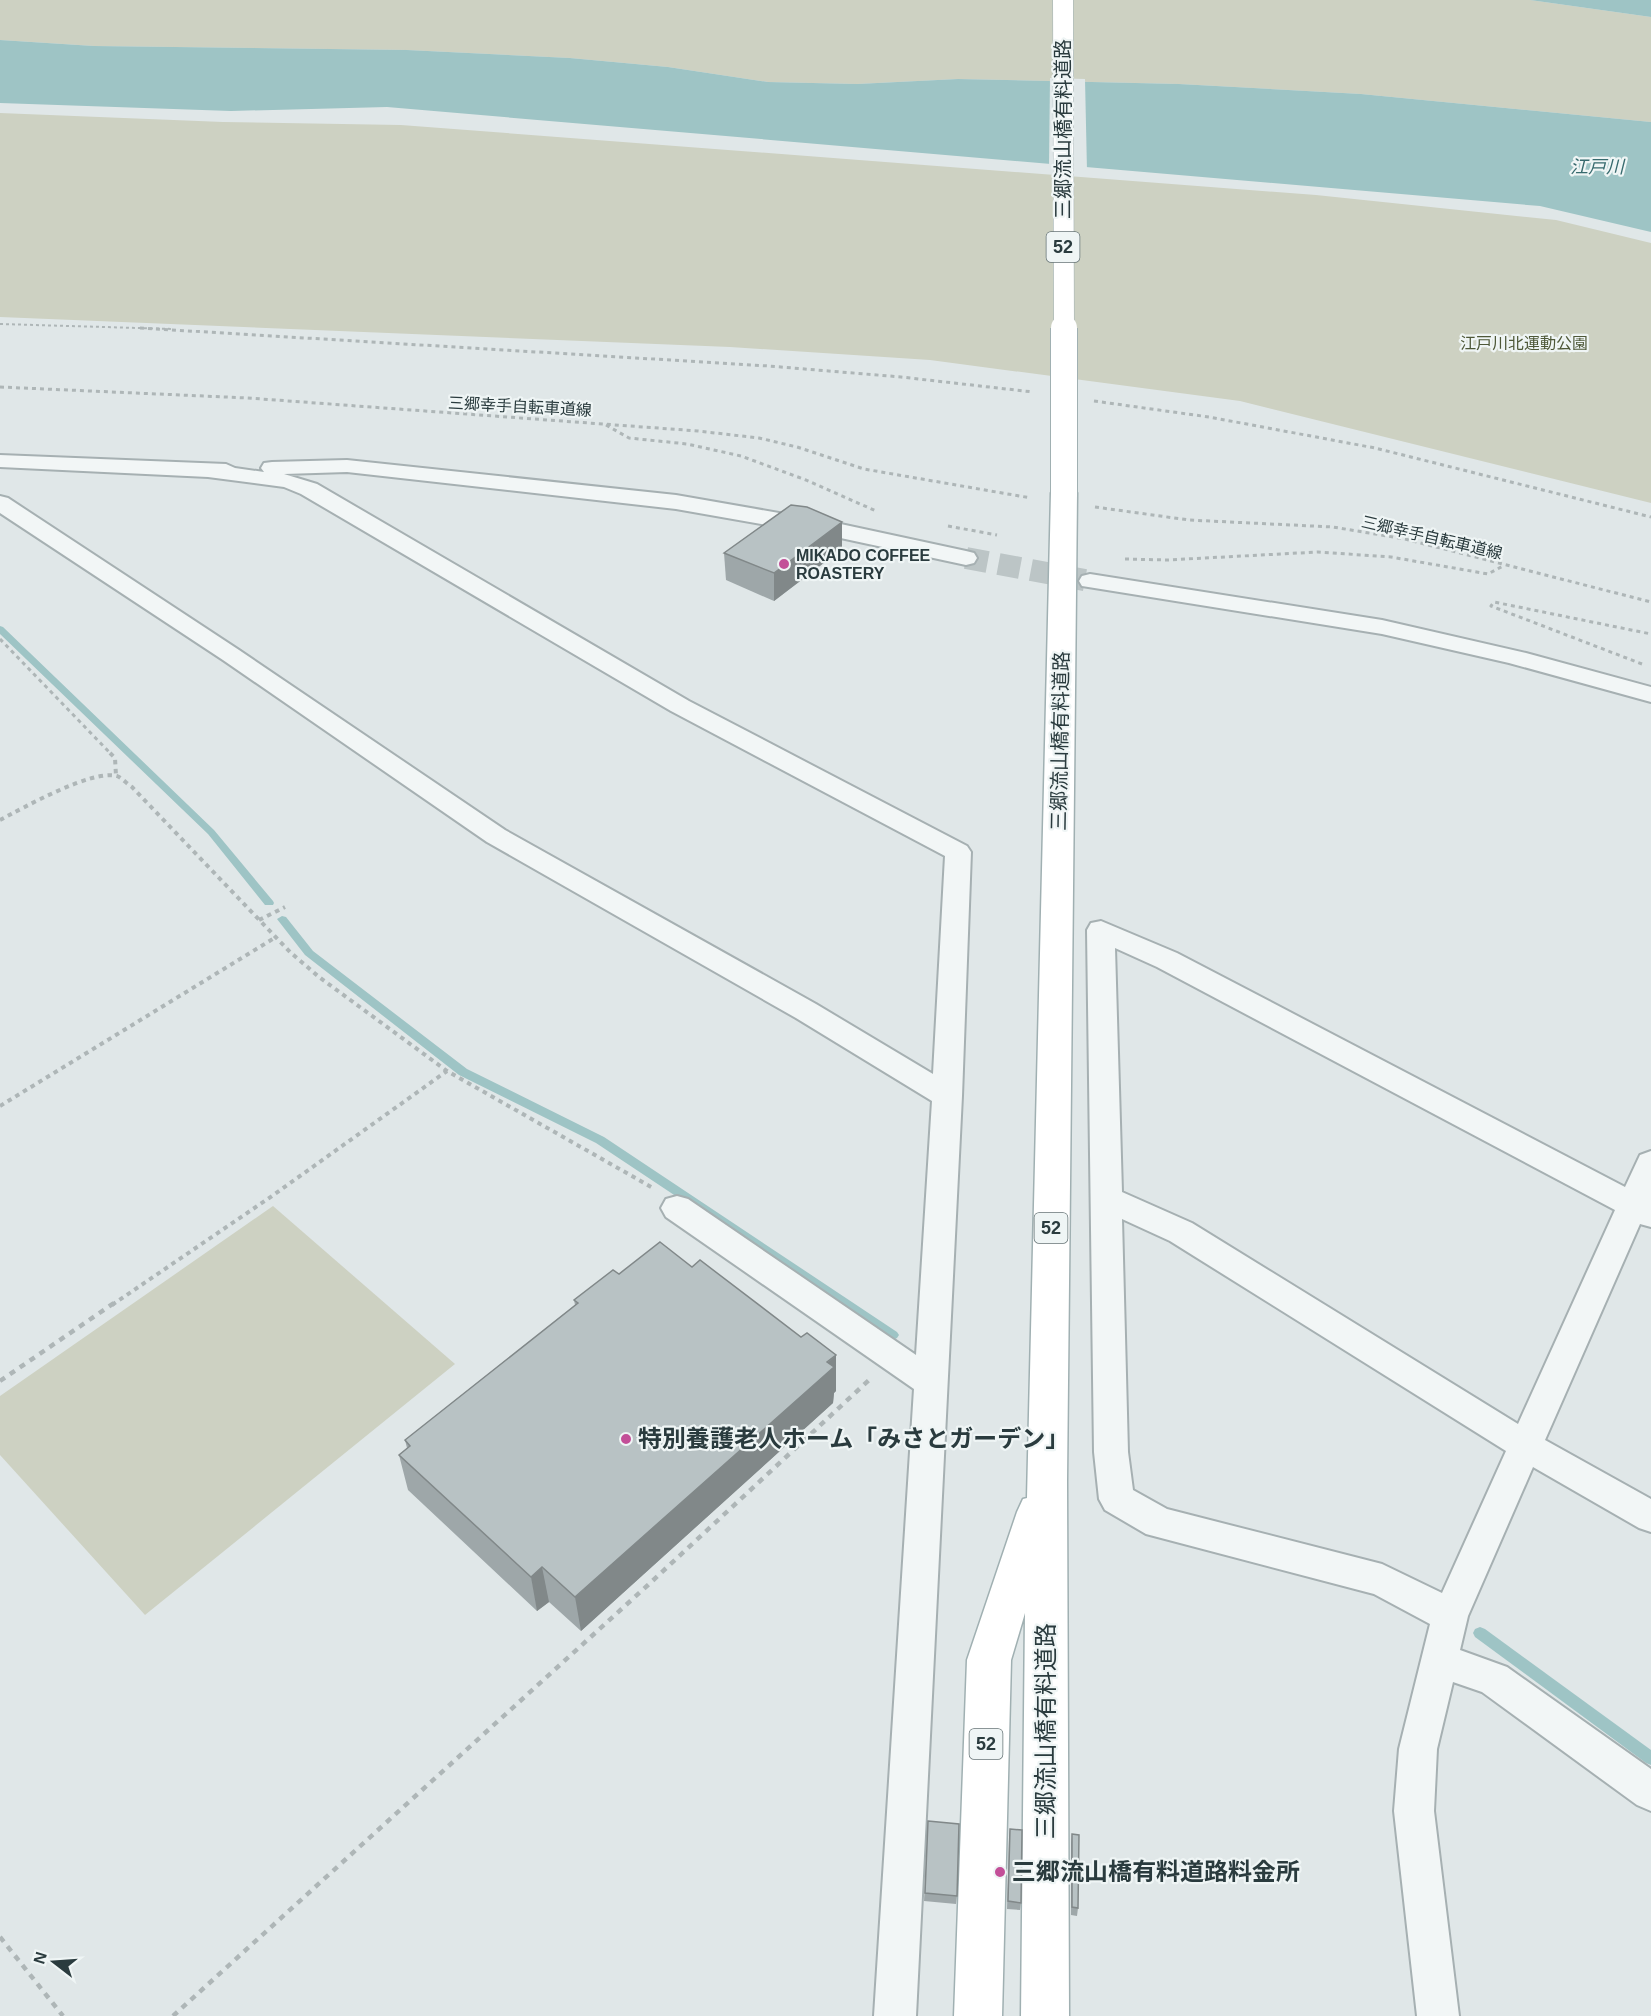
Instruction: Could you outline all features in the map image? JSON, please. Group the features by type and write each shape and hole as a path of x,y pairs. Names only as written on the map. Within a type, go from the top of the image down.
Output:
{"main road":[{"name":"三郷流山橋有料道路","path":"1045,2016 1047,1481 1064,493 1063,0"},
{"name":"三郷流山橋有料道路","path":"978,2016 989,1660 1047,1481"}],"street":[{"path":"0,461 208,471 288,481 309,489 680,706 958,852 947,1096 895,2016"},
{"path":"208,471 347,466 676,502 836,530 966,558"},
{"path":"0,503 231,655 496,836 806,1011 947,1096"},
{"path":"1090,581 1379,627 1522,658 1651,695"},
{"path":"1449,1616 1382,1580 1160,1523 1117,1499 1111,1452 1101,930 1167,960 1642,1210"},
{"path":"1438,2016 1414,1811 1418,1749 1438,1660 1449,1616 1527,1446 1642,1210 1651,1163"},
{"path":"1105,1198 1182,1233 1527,1446 1651,1517"},
{"path":"676,1208 931,1383"},
{"path":"1438,1660 1494,1679 1651,1792"}],"path":[{"path":"0,324 299,335 857,373 964,383 1034,393"},
{"name":"三郷幸手自転車道線","path":"0,387 248,398 472,416 603,423 759,438 797,447 864,469 1031,498"},
{"path":"1092,401 1209,417 1375,448 1651,517"},
{"path":"603,423 629,438 687,444 741,456 806,480 876,511"},
{"name":"三郷幸手自転車道線","path":"1097,507 1189,520 1333,527 1405,539 1651,602"},
{"path":"941,525 997,535"},
{"path":"1119,558 1161,562 1235,555 1307,552 1378,553 1488,574 1504,566"},
{"path":"1651,634 1494,602 1491,606 1651,667"},
{"path":"0,639 115,758 116,776"},
{"path":"0,820 56,792 95,777 116,776 132,787 259,920 319,977 447,1071 632,1175 669,1198 676,1208"},
{"path":"259,920 285,907"},
{"path":"0,1106 276,937"},
{"path":"0,1381 263,1203 447,1071"},
{"path":"173,2016 648,1585 894,1357"},
{"path":"0,1937 63,2016"}],"green space":[{"path":"0,0 1530,0 1651,17 1651,122 1361,94 1179,84 958,79 857,84 768,82 668,67 570,58 407,50 94,46 0,40"},
{"name":"江戸川北運動公園","path":"0,113 223,122 401,125 1316,195 1556,220 1651,243 1651,503 1240,401 930,360 730,347 0,317"},
{"path":"273,1206 455,1364 145,1615 0,1455 0,1396"}],"water":[{"path":"1530,0 1651,0 1651,17"},
{"name":"江戸川","path":"0,40 94,46 407,50 570,58 668,67 768,82 857,84 958,79 1179,84 1361,94 1651,122 1651,232 1540,206 387,107 231,111 0,103"}],"pier":[{"path":"1050,78 1085,79 1087,171 1049,167"}],"building":[{"path":"791,505 807,507 842,522 774,573 724,553"},
{"name":"特別養護老人ホーム「みさとガーデン」","path":"660,1242 692,1267 700,1260 801,1337 807,1333 836,1355 827,1362 834,1367 575,1597 542,1567 531,1577 399,1455 410,1446 405,1440 578,1303 574,1300 613,1270 619,1274"},
{"path":"928,1821 959,1824 957,1896 925,1893"},
{"path":"1010,1829 1022,1830 1021,1903 1008,1901"},
{"path":"1072,1834 1079,1835 1078,1908 1072,1907"}],"waterway":[{"path":"0,629 211,832 269,903"},
{"path":"282,919 309,953 463,1072 600,1140 893,1335"},
{"path":"1480,1633 1651,1758"}],"tunnel":[{"path":"966,558 1090,581"}],"place":[{"name":"MIKADO COFFEE ROASTERY","path":"784,564"},
{"name":"特別養護老人ホーム「みさとガーデン」","path":"626,1439"},
{"name":"三郷流山橋有料道路料金所","path":"1000,1872"}]}
